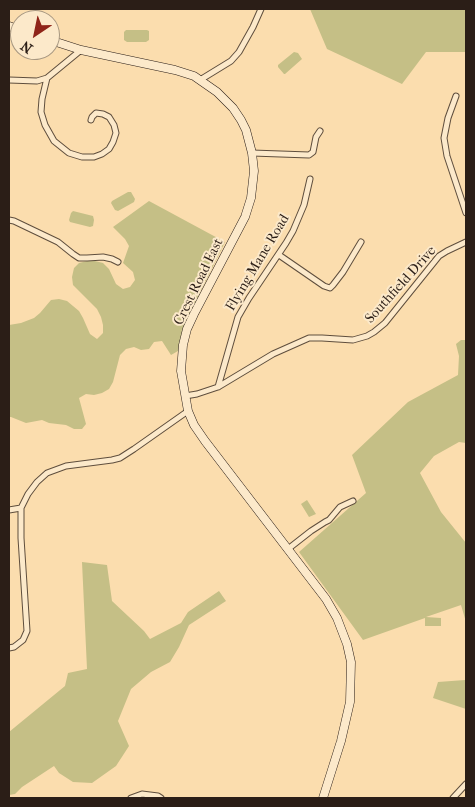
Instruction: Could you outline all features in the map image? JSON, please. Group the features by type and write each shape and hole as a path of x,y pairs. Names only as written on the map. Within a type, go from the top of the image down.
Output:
{"street":[{"path":"200,80 230,61 239,52 253,28 261,9"},
{"name":"Crest Road East","path":"60,43 81,50 175,70 194,76 217,92 233,108 246,130 254,171 251,198 245,217 194,314 184,345 181,371 188,411 194,425 326,599 337,618 346,642 351,662 350,702 341,740 323,798"},
{"path":"9,80 36,81 47,78 81,50"},
{"path":"47,78 41,112 45,125 54,141 69,153 82,157 94,157 102,154 113,142 116,133 114,125 109,117 102,114 96,113 91,120"},
{"path":"456,96 444,138 447,156 466,213"},
{"path":"252,153 309,155 313,152 316,137 320,131"},
{"name":"Flying Mane Road","path":"218,387 238,317 286,243 304,205 310,179"},
{"path":"9,220 58,242 80,258 103,257 112,258 118,262"},
{"path":"279,255 324,286 330,288 343,272 361,242"},
{"name":"Southfield Drive","path":"185,396 218,387 274,354 309,338 353,340 367,336 385,323 439,256 466,242"},
{"path":"9,648 14,647 23,640 27,631 21,508 37,482 47,473 66,466 120,458 188,411"},
{"path":"288,549 329,520 340,507 353,501"},
{"path":"9,510 21,508"},
{"path":"453,798 466,784"},
{"path":"131,798 142,794 161,798"}],"shaded area":[{"path":"310,9 466,9 466,52 426,52 402,84 327,49"},
{"path":"126,30 147,30 149,31 149,40 146,42 127,42 124,40 124,32"},
{"path":"294,52 298,53 302,59 284,74 278,65"},
{"path":"131,192 135,199 134,202 118,211 115,210 111,203 112,201"},
{"path":"149,201 225,242 190,313 178,351 171,355 162,341 154,342 149,349 141,350 134,347 126,349 120,355 113,382 109,389 94,395 86,394 79,398 86,424 82,429 74,429 66,425 49,423 42,420 26,423 9,417 9,325 34,318 51,300 59,299 67,301 79,311 90,334 97,339 103,333 101,317 97,309 73,285 74,268 79,263 87,261 103,263 109,269 116,284 123,289 130,287 135,280 133,272 123,263 129,246 113,227"},
{"path":"73,211 93,216 93,226 70,222"},
{"path":"461,340 466,340 466,443 459,442 434,456 420,473 441,512 466,543 466,622 461,605 426,617 441,618 441,626 425,626 425,618 363,640 299,552 366,493 352,455 408,402 458,375 459,356 456,344"},
{"path":"307,500 316,514 309,517 301,504"},
{"path":"82,562 107,565 112,601 150,639 181,623 188,612 219,591 226,601 189,625 170,662 151,672 131,689 118,721 129,746 116,766 92,783 73,782 59,773 54,766 22,787 15,794 9,795 9,732 65,686 68,673 87,669"},
{"path":"466,678 466,709 433,698 438,682 465,680"}]}
